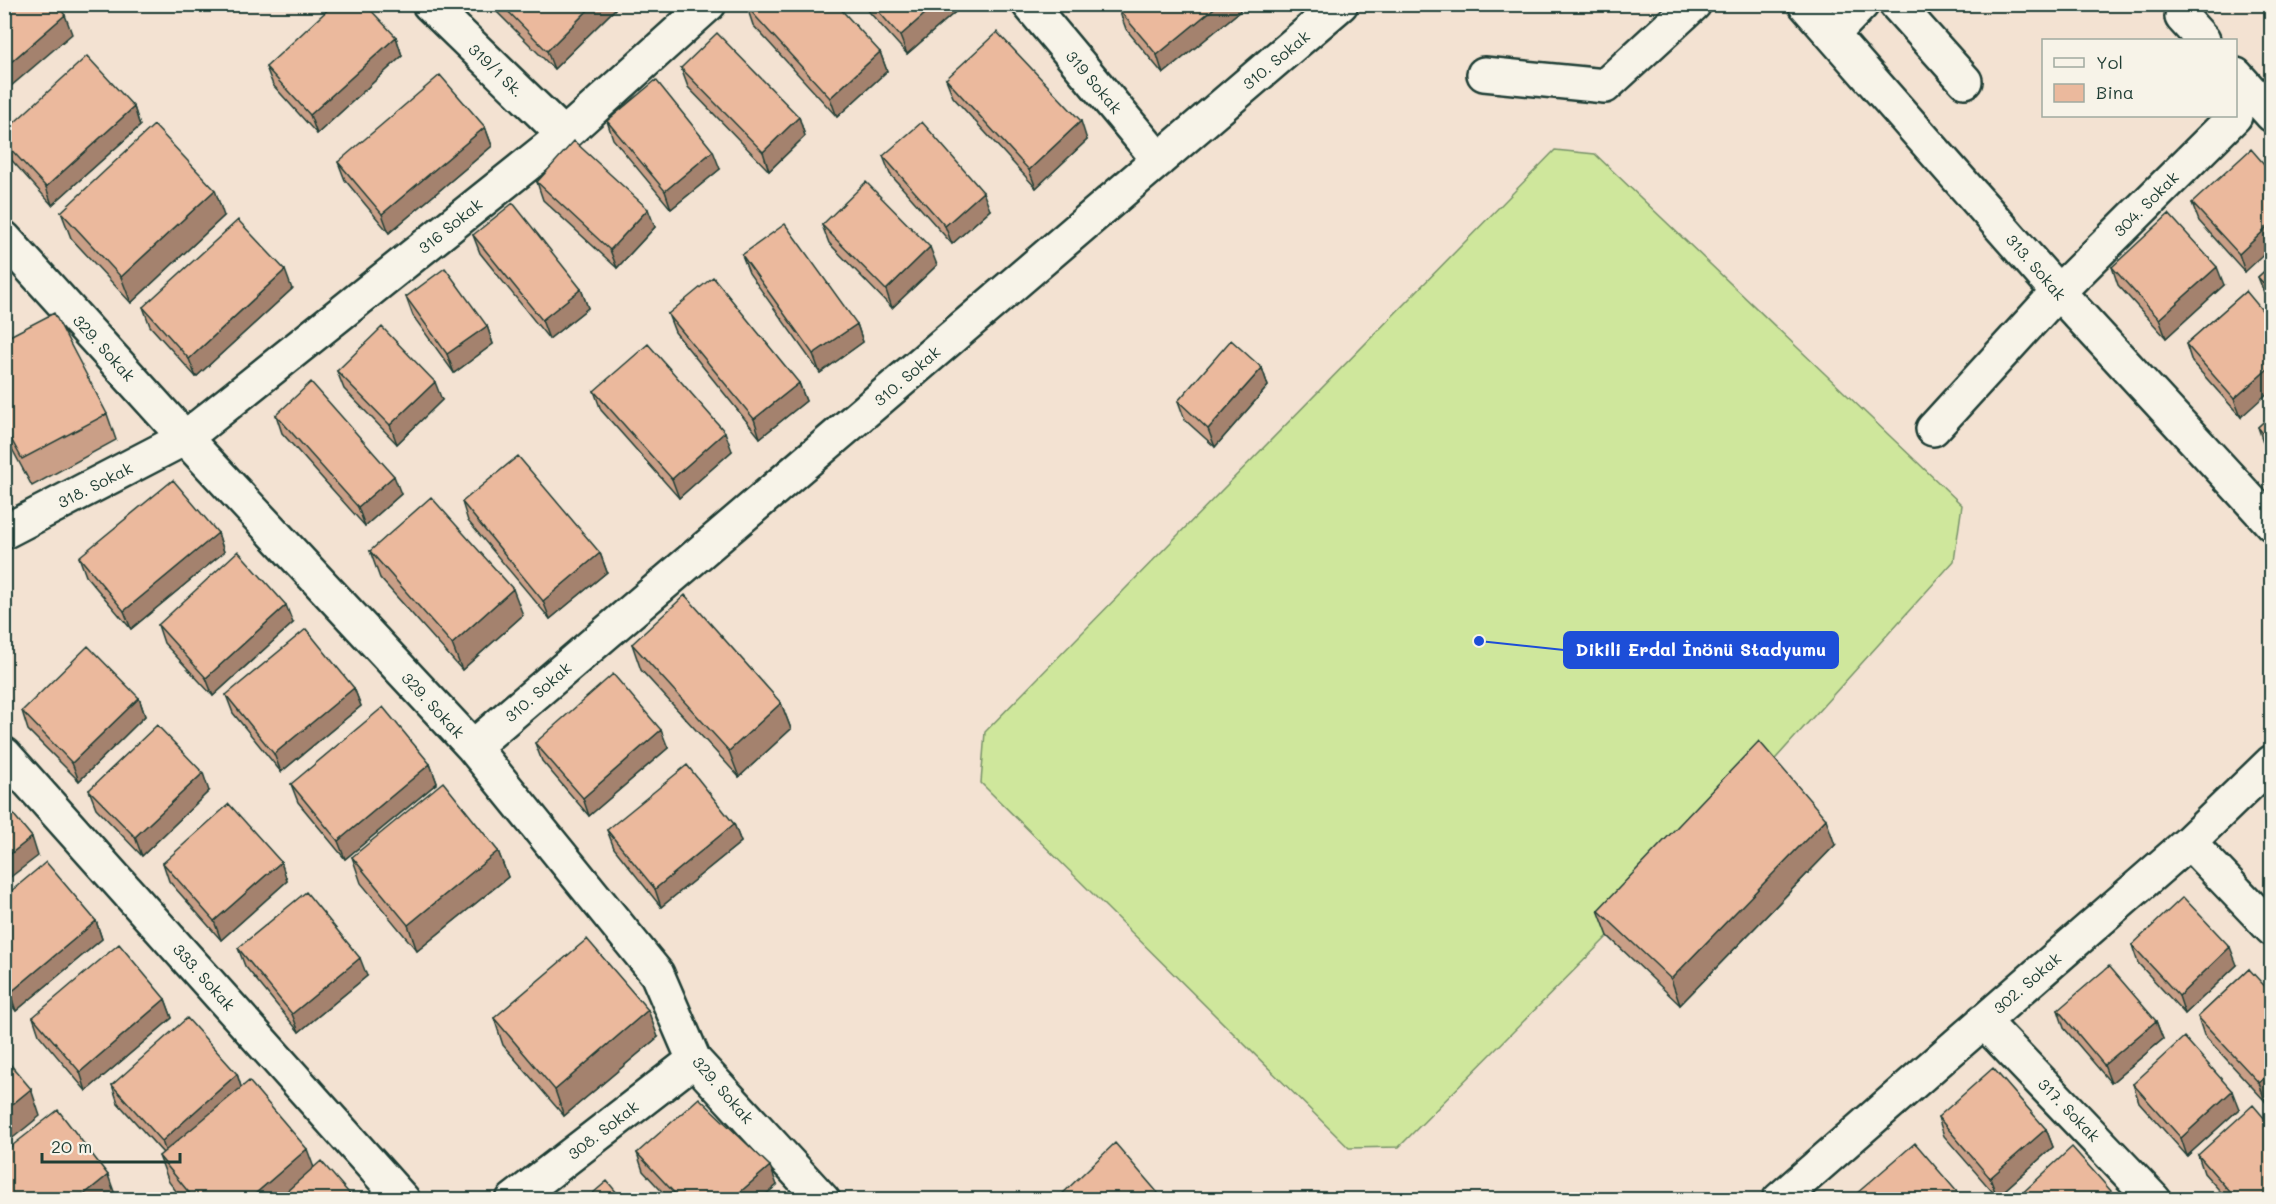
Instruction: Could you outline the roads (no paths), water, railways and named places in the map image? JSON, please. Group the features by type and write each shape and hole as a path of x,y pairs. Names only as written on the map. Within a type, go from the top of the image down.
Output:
{"street":[{"name":"319/1 Sk.","path":"429,4 564,135"},
{"name":"316 Sokak","path":"185,438 564,135 709,4"},
{"name":"319 Sokak","path":"1029,4 1158,160"},
{"name":"310. Sokak","path":"473,747 1341,4"},
{"path":"1484,74 1605,86 1694,4"},
{"name":"313. Sokak","path":"1805,4 2058,292 2271,524"},
{"path":"1833,34 1862,4"},
{"path":"1896,4 1965,81"},
{"name":"304. Sokak","path":"2237,114 2251,100"},
{"name":"304. Sokak","path":"1933,429 2058,292 2234,117"},
{"name":"329. Sokak","path":"4,238 185,438 473,747 657,974 694,1060 823,1200"},
{"name":"318. Sokak","path":"4,532 185,438"},
{"name":"333. Sokak","path":"4,754 403,1200"},
{"name":"302. Sokak","path":"1785,1197 2189,842 2271,762"},
{"path":"2189,842 2271,928"},
{"name":"317. Sokak","path":"1983,1021 2154,1200"},
{"name":"308. Sokak","path":"513,1200 694,1060"}],"place":[{"name":"Dikili Erdal İnönü Stadyumu","path":"1479,641"}]}
